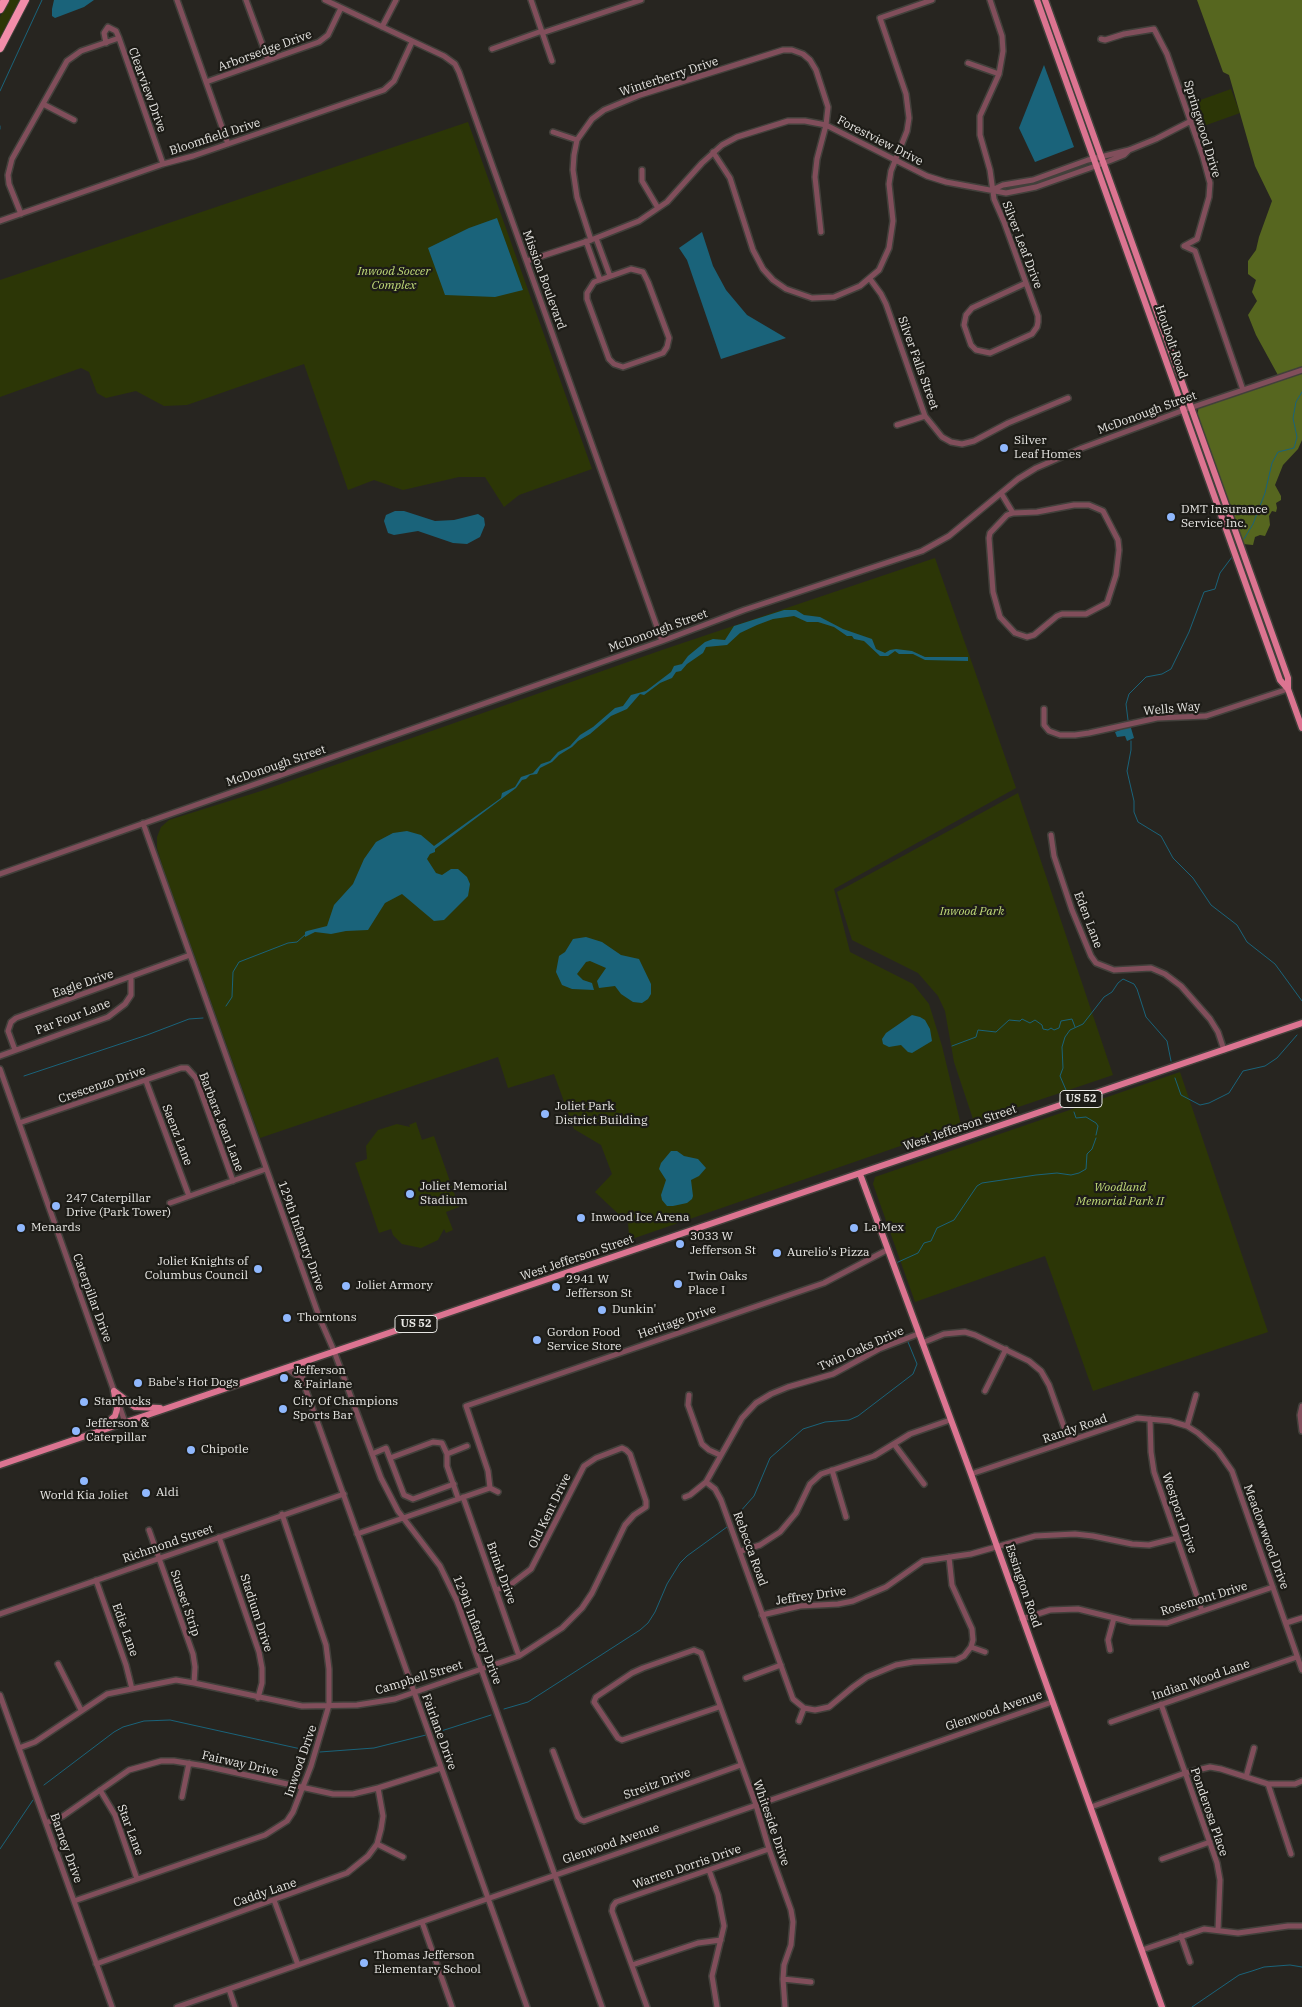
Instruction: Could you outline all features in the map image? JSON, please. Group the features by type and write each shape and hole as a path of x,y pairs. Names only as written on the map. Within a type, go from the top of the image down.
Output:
{"highway":[{"path":"0,9 5,0"},
{"path":"0,48 25,0"}],"main road":[{"name":"Houbolt Road","path":"1037,0 1280,680 1288,689"},
{"name":"Houbolt Road","path":"1045,0 1288,678 1288,689 1302,728"},
{"name":"West Jefferson Street","path":"0,1465 1302,1023"},
{"name":"Essington Road","path":"860,1174 971,1474 1162,2007"},
{"path":"114,1391 134,1408 164,1409"},
{"path":"97,1432 115,1416 117,1410 114,1391"}],"street":[{"path":"176,0 228,144"},
{"path":"246,0 268,60"},
{"name":"Mission Boulevard","path":"326,0 451,60 459,72 662,641"},
{"path":"382,28 396,0"},
{"path":"531,0 552,61"},
{"path":"492,49 641,0"},
{"path":"713,152 730,178 753,250 763,269 773,280 786,289 799,294 812,298 823,298 846,293 870,279 879,270 892,236 893,221 889,184 907,130 909,105 880,18 932,0"},
{"name":"Silver Leaf Drive","path":"990,0 1002,36 1003,51 999,74 982,109 979,125 980,135 990,170 994,200 1026,283 1038,316 1037,327 1032,334 990,353 976,350 971,345 964,325 965,319 972,308 1026,283"},
{"name":"Arborsedge Drive","path":"206,82 319,42 328,35 341,8"},
{"path":"106,42 104,32 108,27 116,31 118,38"},
{"name":"Springwood Drive","path":"1101,39 1105,40 1124,34 1154,29 1167,54 1208,176 1209,197 1197,239 1184,246 1195,251 1244,390"},
{"name":"Clearview Drive","path":"21,214 9,184 10,167 67,61 81,51 106,42 118,38 163,164"},
{"name":"Bloomfield Drive","path":"0,221 384,90 394,81 412,42"},
{"name":"Winterberry Drive","path":"605,278 591,240 574,183 574,155 577,140 592,119 604,110 620,103 690,78 718,72 783,50 792,50 810,60 816,70 828,108 826,125 816,159 815,177 821,232"},
{"path":"968,64 999,74"},
{"path":"43,104 74,120"},
{"name":"Forestview Drive","path":"527,261 591,240 639,221 668,202 713,152 738,137 788,121 805,121 826,125 927,176 946,182 1006,192 1026,190 1097,166 1103,160 1156,139 1191,121"},
{"path":"553,132 577,140"},
{"name":"Forestview Drive","path":"993,190 1003,185 1033,180 1094,158 1103,160"},
{"path":"642,170 642,181 658,208"},
{"name":"Winterberry Drive","path":"591,240 605,278"},
{"path":"630,269 642,272 648,282 668,338 667,346 663,353 623,367 614,364 608,359 587,299 590,286 605,278 630,269"},
{"name":"Silver Falls Street","path":"870,279 886,304 925,416 942,437 951,442 962,444 974,441 1008,423 1068,398"},
{"name":"McDonough Street","path":"0,874 662,641 744,610 922,551 949,536 1018,479 1057,458 1191,407 1302,370"},
{"path":"897,425 925,416"},
{"path":"1001,493 1013,512"},
{"path":"1074,505 1089,505 1103,511 1118,540 1119,550 1116,575 1107,603 1086,614 1062,614 1057,616 1034,635 1027,637 1015,633 1000,617 992,592 989,538 995,526 1013,512 1038,512 1074,505"},
{"name":"Wells Way","path":"1044,709 1044,725 1049,730 1060,735 1075,735 1157,718 1206,716 1288,689"},
{"name":"129th Infantry Drive","path":"143,823 320,1319 372,1454 387,1491 403,1518 440,1566 457,1601 602,2007"},
{"name":"Eden Lane","path":"1052,835 1054,856 1072,910 1091,956 1096,963 1114,970 1151,968 1165,974 1181,986 1210,1019 1218,1032 1224,1050"},
{"name":"Eagle Drive","path":"15,1050 8,1031 11,1022 16,1018 131,978 190,955"},
{"name":"Par Four Lane","path":"0,1056 108,1017 125,1004 131,995 131,978"},
{"name":"Crescenzo Drive","path":"19,1123 181,1068 190,1070"},
{"name":"Caterpillar Drive","path":"0,1069 125,1422"},
{"name":"Barbara Jean Lane","path":"190,1070 196,1078 233,1181"},
{"name":"Saenz Lane","path":"146,1081 189,1196"},
{"path":"170,1203 266,1169"},
{"name":"Heritage Drive","path":"490,1488 488,1471 466,1406 824,1283 887,1250"},
{"name":"Twin Oaks Drive","path":"922,1343 944,1334 965,1332 1022,1356 1041,1371 1049,1385 1069,1441"},
{"name":"Twin Oaks Drive","path":"685,1497 706,1482 742,1418 763,1398 788,1387 833,1374 879,1349 918,1334"},
{"path":"985,1391 1006,1349"},
{"path":"286,1368 302,1379 306,1361"},
{"name":"Fairlane Drive","path":"302,1379 527,2007"},
{"path":"689,1395 688,1405 702,1444 720,1455"},
{"path":"1187,1426 1196,1395"},
{"path":"1302,1406 1300,1415 1302,1431"},
{"name":"Randy Road","path":"971,1474 1137,1418 1170,1421 1187,1426"},
{"name":"Westport Drive","path":"1150,1419 1150,1443 1154,1472 1202,1611"},
{"path":"741,1551 760,1545 780,1532 796,1513 815,1478 832,1470 874,1456 910,1434 950,1420"},
{"name":"Meadowwood Drive","path":"1187,1426 1206,1439 1218,1451 1232,1471 1302,1670"},
{"path":"390,1458 433,1442 442,1443 447,1454 467,1446"},
{"path":"894,1444 924,1484"},
{"path":"372,1454 386,1448 404,1495 413,1500 454,1484"},
{"name":"Old Kent Drive","path":"496,1590 510,1586 531,1569 584,1466 596,1458 622,1448 626,1450 630,1454 646,1501 646,1507"},
{"name":"Brink Drive","path":"447,1454 447,1466 496,1590 519,1656"},
{"path":"832,1470 846,1517"},
{"name":"Rebecca Road","path":"706,1482 715,1489 721,1500 793,1699 804,1708"},
{"path":"357,1534 490,1488 498,1492"},
{"name":"Richmond Street","path":"0,1614 282,1514 344,1494"},
{"name":"Campbell Street","path":"19,1748 35,1742 107,1694 176,1680 302,1706 375,1703 395,1699 519,1656 562,1628 582,1608 592,1593 625,1525 634,1515 646,1507"},
{"name":"Inwood Drive","path":"74,1901 265,1835 287,1821 293,1812 329,1705 329,1669 326,1645 282,1514"},
{"name":"Sunset Strip","path":"149,1530 192,1654 195,1667 194,1683"},
{"name":"Jeffrey Drive","path":"762,1615 800,1606 838,1604 853,1600 886,1587 923,1562 971,1554 1035,1536 1055,1534 1093,1536 1132,1544 1148,1545 1177,1538"},
{"name":"Stadium Drive","path":"219,1537 259,1652 262,1683 258,1698"},
{"path":"799,1721 804,1708 815,1710 829,1707 868,1677 896,1666 913,1662 956,1660 964,1656 973,1640 972,1629 952,1584 949,1557"},
{"name":"Edie Lane","path":"96,1580 126,1665 132,1689"},
{"name":"Rosemont Drive","path":"1022,1619 1050,1610 1078,1609 1140,1623 1167,1623 1273,1587"},
{"path":"1110,1650 1108,1640 1114,1618"},
{"path":"1286,1623 1302,1618"},
{"path":"970,1647 985,1652"},
{"name":"Whiteside Drive","path":"719,1707 622,1740 618,1738 594,1702 596,1697 632,1673 694,1650 698,1650 702,1654 791,1910 793,1922 791,1945 784,1965 783,1980 785,2007"},
{"name":"Indian Wood Lane","path":"1111,1722 1297,1657"},
{"path":"58,1664 81,1710"},
{"path":"746,1678 781,1665"},
{"name":"Barney Drive","path":"0,1695 112,2007"},
{"name":"Glenwood Avenue","path":"177,2007 1052,1702"},
{"name":"Ponderosa Place","path":"1161,1704 1210,1842 1220,1880 1218,1930"},
{"path":"1246,1777 1254,1748"},
{"name":"Streitz Drive","path":"554,1751 578,1817 584,1821 741,1765"},
{"name":"Fairway Drive","path":"46,1823 63,1816 129,1770 145,1764 162,1761 189,1763 302,1789 333,1794 352,1794 378,1788 441,1768"},
{"path":"182,1797 189,1763"},
{"path":"1091,1807 1185,1773 1210,1767 1268,1784 1295,1784 1302,1782"},
{"path":"1268,1784 1291,1854"},
{"name":"Caddy Lane","path":"96,1964 347,1874 364,1861 377,1844 383,1816 378,1788"},
{"name":"Star Lane","path":"100,1790 115,1815 137,1879"},
{"path":"1162,1859 1210,1842"},
{"path":"377,1844 403,1857"},
{"name":"Warren Dorris Drive","path":"632,1965 612,1911 616,1902 769,1849"},
{"path":"709,1870 724,1926 712,1976 717,2007"},
{"path":"274,1900 298,1965"},
{"path":"422,1922 452,2007"},
{"path":"1142,1950 1204,1929 1251,1933 1272,1928 1302,1926"},
{"path":"1181,1936 1190,1962"},
{"path":"647,2007 632,1965 698,1943 721,1940"},
{"path":"783,1980 811,1982"},
{"path":"229,1989 235,2007"}],"green space":[{"path":"9,0 22,0 0,42 0,17"},
{"path":"1197,0 1302,0 1302,440 1298,449 1283,465 1275,485 1281,500 1276,503 1276,512 1272,511 1269,516 1270,525 1265,536 1255,537 1253,545 1243,544 1197,418 1199,404 1279,377 1256,335 1248,315 1257,301 1252,292 1256,280 1248,274 1248,261 1256,250 1272,201 1255,166 1229,75 1223,72"},
{"path":"1231,89 1240,113 1201,127 1192,103"},
{"name":"Inwood Soccer Complex","path":"468,122 592,469 519,495 504,507 485,477 459,477 403,490 374,480 348,490 304,364 187,405 164,406 136,391 106,398 97,393 89,372 81,368 0,397 0,280"},
{"path":"935,558 1016,788 834,889 850,952 913,984 929,1004 942,1046 961,1125 632,1239 629,1234 628,1223 595,1192 612,1174 601,1145 574,1129 554,1074 508,1088 498,1057 260,1138 157,848 157,837 161,827 169,820 261,791 662,650"},
{"name":"Inwood Park","path":"1018,793 1113,1075 974,1122 954,1062 945,1011 938,996 918,973 852,940 837,892"},
{"name":"Woodland Memorial Park II","path":"1180,1072 1268,1332 1093,1391 1045,1256 915,1302 873,1184 875,1177"},
{"name":"Joliet Memorial Stadium","path":"416,1122 422,1140 434,1136 459,1207 446,1212 453,1230 446,1233 444,1229 438,1240 421,1248 402,1244 393,1235 391,1229 379,1233 355,1163 367,1159 366,1146 378,1130 397,1124 410,1127 409,1125"}],"water":[{"path":"54,0 94,0 84,7 55,18 52,16"},
{"path":"1044,65 1074,147 1035,162 1019,128"},
{"path":"497,218 523,290 495,297 445,295 428,248 469,228"},
{"path":"702,232 713,266 726,290 747,315 786,338 721,359 687,260 679,248"},
{"path":"395,511 404,511 435,521 454,520 478,514 484,518 485,525 480,537 467,544 453,543 418,531 394,535 388,533 384,521 386,515"},
{"path":"784,610 796,610 804,615 820,617 843,629 872,639 876,649 885,653 896,649 912,651 925,657 968,657 968,661 925,660 913,654 899,654 895,651 888,656 880,656 864,641 847,636 834,627 818,622 807,622 794,616 773,619 757,625 740,633 727,645 706,647 703,653 687,664 681,671 676,672 672,678 660,683 644,695 640,694 627,709 611,716 552,762 540,768 537,774 530,775 522,780 516,788 435,849 435,852 430,854 427,859 436,873 442,875 451,869 458,869 467,877 470,884 468,896 444,920 434,921 402,894 385,903 368,930 331,934 315,932 305,937 305,932 307,931 327,926 334,905 353,884 364,859 376,842 393,833 407,831 421,835 434,846 501,798 502,793 515,787 521,777 533,773 541,764 550,761 558,752 570,746 580,735 593,727 615,708 623,706 631,695 646,691 671,672 674,666 682,664 688,656 705,642 713,639 725,640 734,626"},
{"path":"1128,727 1131,728 1134,738 1127,741 1125,736 1117,737 1115,732"},
{"path":"586,937 602,942 621,955 639,959 651,984 651,994 648,999 642,1003 633,1002 621,994 615,986 599,988 597,981 606,968 590,961 586,962 577,974 583,980 592,983 594,990 572,989 562,985 556,972 559,956 565,952 573,939"},
{"path":"912,1015 925,1020 930,1029 932,1041 912,1053 908,1052 901,1045 889,1047 883,1044 882,1039 886,1033"},
{"path":"671,1151 677,1151 684,1156 698,1159 706,1168 699,1176 691,1180 692,1199 687,1203 667,1206 662,1200 661,1195 666,1180 659,1169 661,1163"}],"waterway":[{"path":"0,91 42,0"},
{"path":"1244,539 1253,524 1265,493 1272,463 1278,452 1294,448 1297,437 1293,418 1296,402 1302,392"},
{"path":"1128,720 1126,704 1129,694 1146,677 1162,674 1171,669 1189,632 1204,592 1215,589 1220,573 1232,557"},
{"path":"1131,741 1127,771 1134,801 1134,812 1138,822 1161,836 1173,858 1193,878 1211,905 1237,925 1247,942 1275,964 1302,1001"},
{"path":"226,1006 232,997 233,972 239,962 288,943 297,942 306,934"},
{"path":"1069,1097 1060,1076 1063,1068 1062,1047 1065,1037 1070,1030 1083,1024 1104,997 1112,992 1123,979 1134,984 1137,989 1146,1017 1167,1041 1171,1061"},
{"path":"24,1076 189,1019 203,1018"},
{"path":"952,1046 976,1037 978,1030 996,1032 1009,1020 1020,1021 1022,1019 1030,1023 1035,1020 1042,1025 1043,1029 1048,1030 1051,1028 1054,1030 1059,1028 1061,1021 1072,1019 1075,1027"},
{"path":"1175,1078 1181,1095 1200,1105 1209,1103 1229,1093 1243,1071 1265,1066 1277,1058 1297,1035"},
{"path":"1074,1112 1076,1118 1086,1117 1096,1123 1098,1126 1096,1135"},
{"path":"896,1263 918,1253 924,1243 931,1241 937,1228 954,1220 977,1186 982,1183 1036,1175 1057,1173 1071,1175 1079,1173 1086,1169 1087,1154 1092,1149 1096,1138"},
{"path":"735,1521 739,1513 754,1496 770,1458 803,1429 825,1422 849,1420 858,1416 913,1374 917,1364 908,1342"},
{"path":"504,1709 528,1702 640,1630 648,1623 655,1612 667,1584 680,1563 727,1527"},
{"path":"435,1733 491,1715"},
{"path":"44,1785 114,1732 123,1727 144,1721 170,1720 310,1751"},
{"path":"320,1752 374,1748 426,1735"},
{"path":"0,1849 33,1800"},
{"path":"1192,2007 1239,1975 1264,1967 1290,1965 1302,1967"}],"place":[{"name":"Silver Leaf Homes","path":"1004,448"},
{"name":"DMT Insurance Service Inc.","path":"1171,517"},
{"name":"Joliet Park District Building","path":"545,1114"},
{"name":"Joliet Memorial Stadium","path":"410,1194"},
{"name":"247 Caterpillar Drive (Park Tower)","path":"56,1206"},
{"name":"Inwood Ice Arena","path":"581,1218"},
{"name":"Menards","path":"21,1228"},
{"name":"La Mex","path":"854,1228"},
{"name":"3033 W Jefferson St","path":"680,1244"},
{"name":"Aurelio's Pizza","path":"777,1253"},
{"name":"Joliet Knights of Columbus Council","path":"258,1269"},
{"name":"Twin Oaks Place I","path":"678,1284"},
{"name":"Joliet Armory","path":"346,1286"},
{"name":"2941 W Jefferson St","path":"556,1287"},
{"name":"Dunkin'","path":"602,1310"},
{"name":"Thorntons","path":"287,1318"},
{"name":"Gordon Food Service Store","path":"537,1340"},
{"name":"Jefferson & Fairlane","path":"284,1378"},
{"name":"Babe's Hot Dogs","path":"138,1383"},
{"name":"Starbucks","path":"84,1402"},
{"name":"City Of Champions Sports Bar","path":"283,1409"},
{"name":"Jefferson & Caterpillar","path":"76,1431"},
{"name":"Chipotle","path":"191,1450"},
{"name":"World Kia Joliet","path":"84,1481"},
{"name":"Aldi","path":"146,1493"},
{"name":"Thomas Jefferson Elementary School","path":"364,1963"}]}
